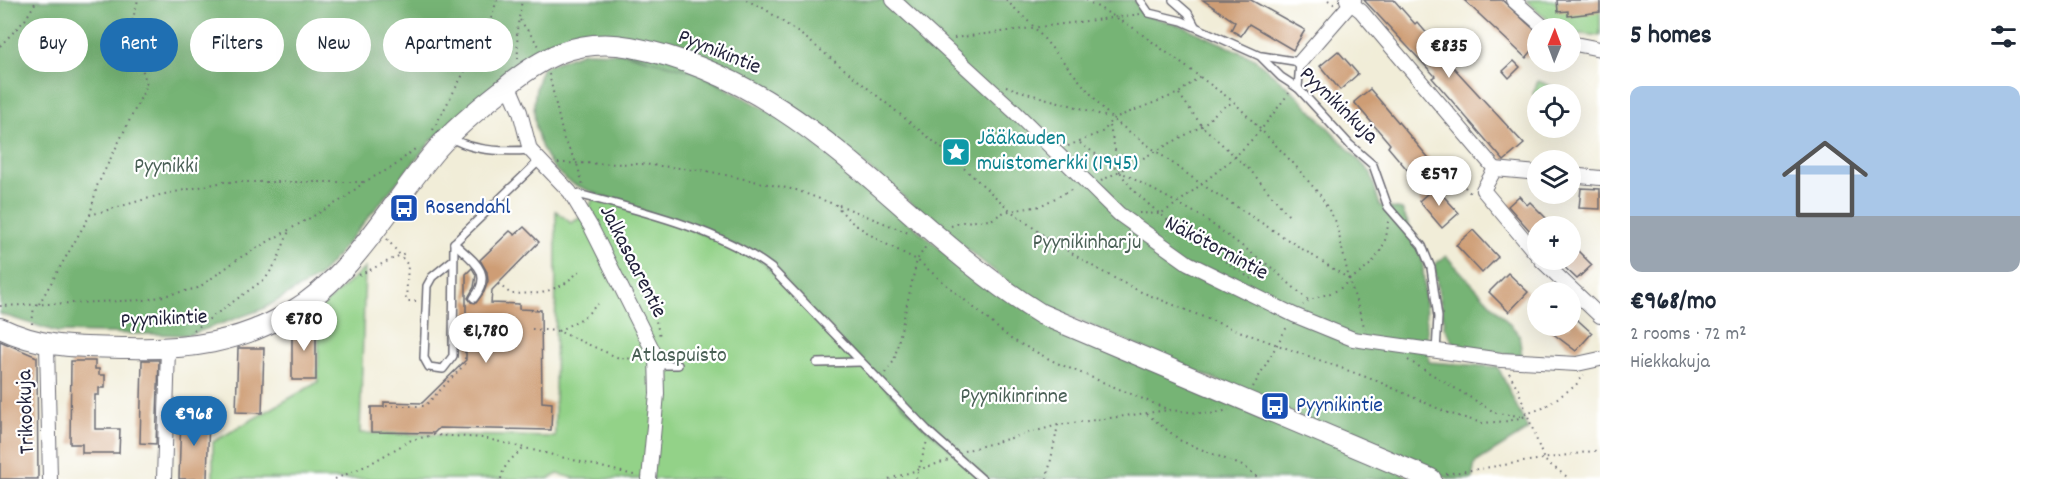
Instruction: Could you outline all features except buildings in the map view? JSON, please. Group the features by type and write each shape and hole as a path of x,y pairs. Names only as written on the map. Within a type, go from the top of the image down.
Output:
{"street":[{"name":"Näkötornintie","path":"893,0 1004,102 1119,214 1188,263 1323,328 1368,342 1501,360 1577,364 1600,359"},
{"path":"1513,0 1534,18"},
{"path":"1300,62 1351,1 1495,169 1527,171"},
{"name":"Pyynikintie","path":"0,328 47,345 168,349 199,346 240,336 303,304 351,258 436,143 514,80 545,60 574,46 604,44 645,50 720,75 767,99 815,132 983,275 1041,314 1437,477"},
{"path":"1581,45 1600,49"},
{"name":"Jalkasaarentie","path":"514,80 530,150 570,192 591,227 657,361"},
{"path":"1495,169 1483,190 1527,243"},
{"path":"1581,176 1600,178"},
{"path":"1552,270 1600,316"},
{"name":"Trikookuja","path":"47,345 50,479"},
{"path":"164,479 168,349"},
{"path":"649,479 657,361"}],"lane":[{"path":"1140,0 1149,13"},
{"name":"Pyynikinkuja","path":"1173,0 1188,13 1195,26"},
{"name":"Pyynikinkuja","path":"1149,13 1195,26 1260,56 1281,77 1298,88 1350,145 1373,165 1388,207 1422,246 1431,268 1438,318 1436,352"},
{"path":"1260,56 1300,62 1298,88"},
{"path":"436,143 530,150"},
{"path":"453,260 432,277 427,286 424,358 429,367 443,369 453,356 454,243 539,161"},
{"path":"570,192 717,236 758,258 771,268 929,432 982,479"},
{"path":"454,243 477,264 483,274 482,288 474,298"},
{"path":"657,361 678,365"},
{"path":"817,363 861,362"}],"path":[{"path":"0,46 25,20 37,0"},
{"path":"39,306 90,215 97,186 147,86 130,29 138,0"},
{"path":"0,306 146,300 198,288 241,257 345,198 364,182 436,143 429,138 488,28 497,0"},
{"path":"514,80 522,0"},
{"path":"746,0 765,9 807,39 944,150 1011,211 1047,238 1139,291 1228,327 1421,398 1448,413 1482,423 1509,421 1526,416 1575,386 1586,372"},
{"path":"1006,0 1034,27 1112,119 1201,184 1349,279"},
{"path":"1086,0 1118,17 1234,102 1293,163 1320,195 1336,222 1349,279 1368,342"},
{"path":"947,38 1004,33 1034,27 1149,13"},
{"path":"520,20 535,39 545,60 564,140 578,164 584,188 592,197 648,292 662,342 657,361 619,358 558,331 532,329"},
{"path":"1001,84 1028,94 1079,105 1112,119 1179,93 1200,76"},
{"path":"1119,214 1160,213 1178,203 1236,156 1260,131 1285,97 1298,88"},
{"path":"1179,93 1202,126 1236,156 1289,216"},
{"path":"539,161 578,164 642,164 707,171 785,187 915,235 935,234 962,222 991,220 1011,211 1040,206 1085,183 1096,182 1121,172 1154,151 1202,126 1221,108 1234,102"},
{"path":"1051,149 1080,143 1109,126 1112,119"},
{"path":"1109,126 1117,147 1121,172 1160,213 1224,261 1260,284"},
{"path":"1080,143 1121,172 1201,216 1272,268 1308,300 1334,294 1343,289 1349,279 1362,274 1384,246 1388,230 1388,207"},
{"path":"90,215 160,195 224,182 364,182"},
{"path":"836,205 850,220 880,241 917,260 1011,339 1057,363 1169,410"},
{"path":"194,330 266,278 277,261 289,230"},
{"path":"879,381 894,361 917,260 935,234"},
{"path":"382,235 408,264 406,301 425,301"},
{"path":"352,278 403,256 407,252"},
{"path":"498,284 511,294 542,292 563,285 580,271"},
{"path":"558,331 583,318 598,304"},
{"path":"32,329 34,305"},
{"path":"1248,394 1279,344 1289,323"},
{"path":"1403,357 1496,413 1526,416"},
{"path":"1501,360 1518,389 1544,460 1570,479"},
{"path":"889,479 957,456 968,449 1058,425 1169,410 1210,414 1235,409"},
{"path":"1146,413 1181,441 1245,467 1260,479"},
{"path":"1047,479 1058,425"},
{"path":"916,479 929,432"},
{"path":"335,479 368,465 419,437 484,438 649,479"},
{"path":"501,479 502,472 512,458 524,448"},
{"path":"1437,477 1600,450"}],"green space":[{"name":"Pyynikki","path":"0,0 1134,0 1149,16 1183,26 1253,58 1297,95 1371,173 1380,206 1402,210 1422,253 1429,362 1498,367 1528,430 1475,463 1472,479 1451,479 1429,472 1046,306 1016,289 796,109 583,37 561,42 537,55 432,140 320,276 263,309 189,335 57,332 0,314"},
{"path":"1526,0 1600,0 1600,36 1581,34 1581,18 1546,18"},
{"name":"Pyynikinrinne","path":"584,52 624,53 696,72 788,121 978,280 1414,479 986,479 922,425 754,253 573,184 560,174 549,161 537,131 534,115 538,82 543,67"},
{"name":"Atlaspuisto","path":"595,193 754,253 922,425 986,479 577,479 558,474 548,479 213,479 213,442 318,382 319,309 365,268 360,433 555,437 556,211 571,223 587,214"},
{"path":"1446,256 1519,334 1522,356 1456,347 1445,328 1434,265"}],"place":[{"name":"Jääkauden muistomerkki (1945)","path":"956,152"},
{"name":"Rosendahl","path":"404,208"},
{"name":"Pyynikintie","path":"1275,406"}],"park label":[{"name":"Pyynikinharju","path":"1087,243"}]}
